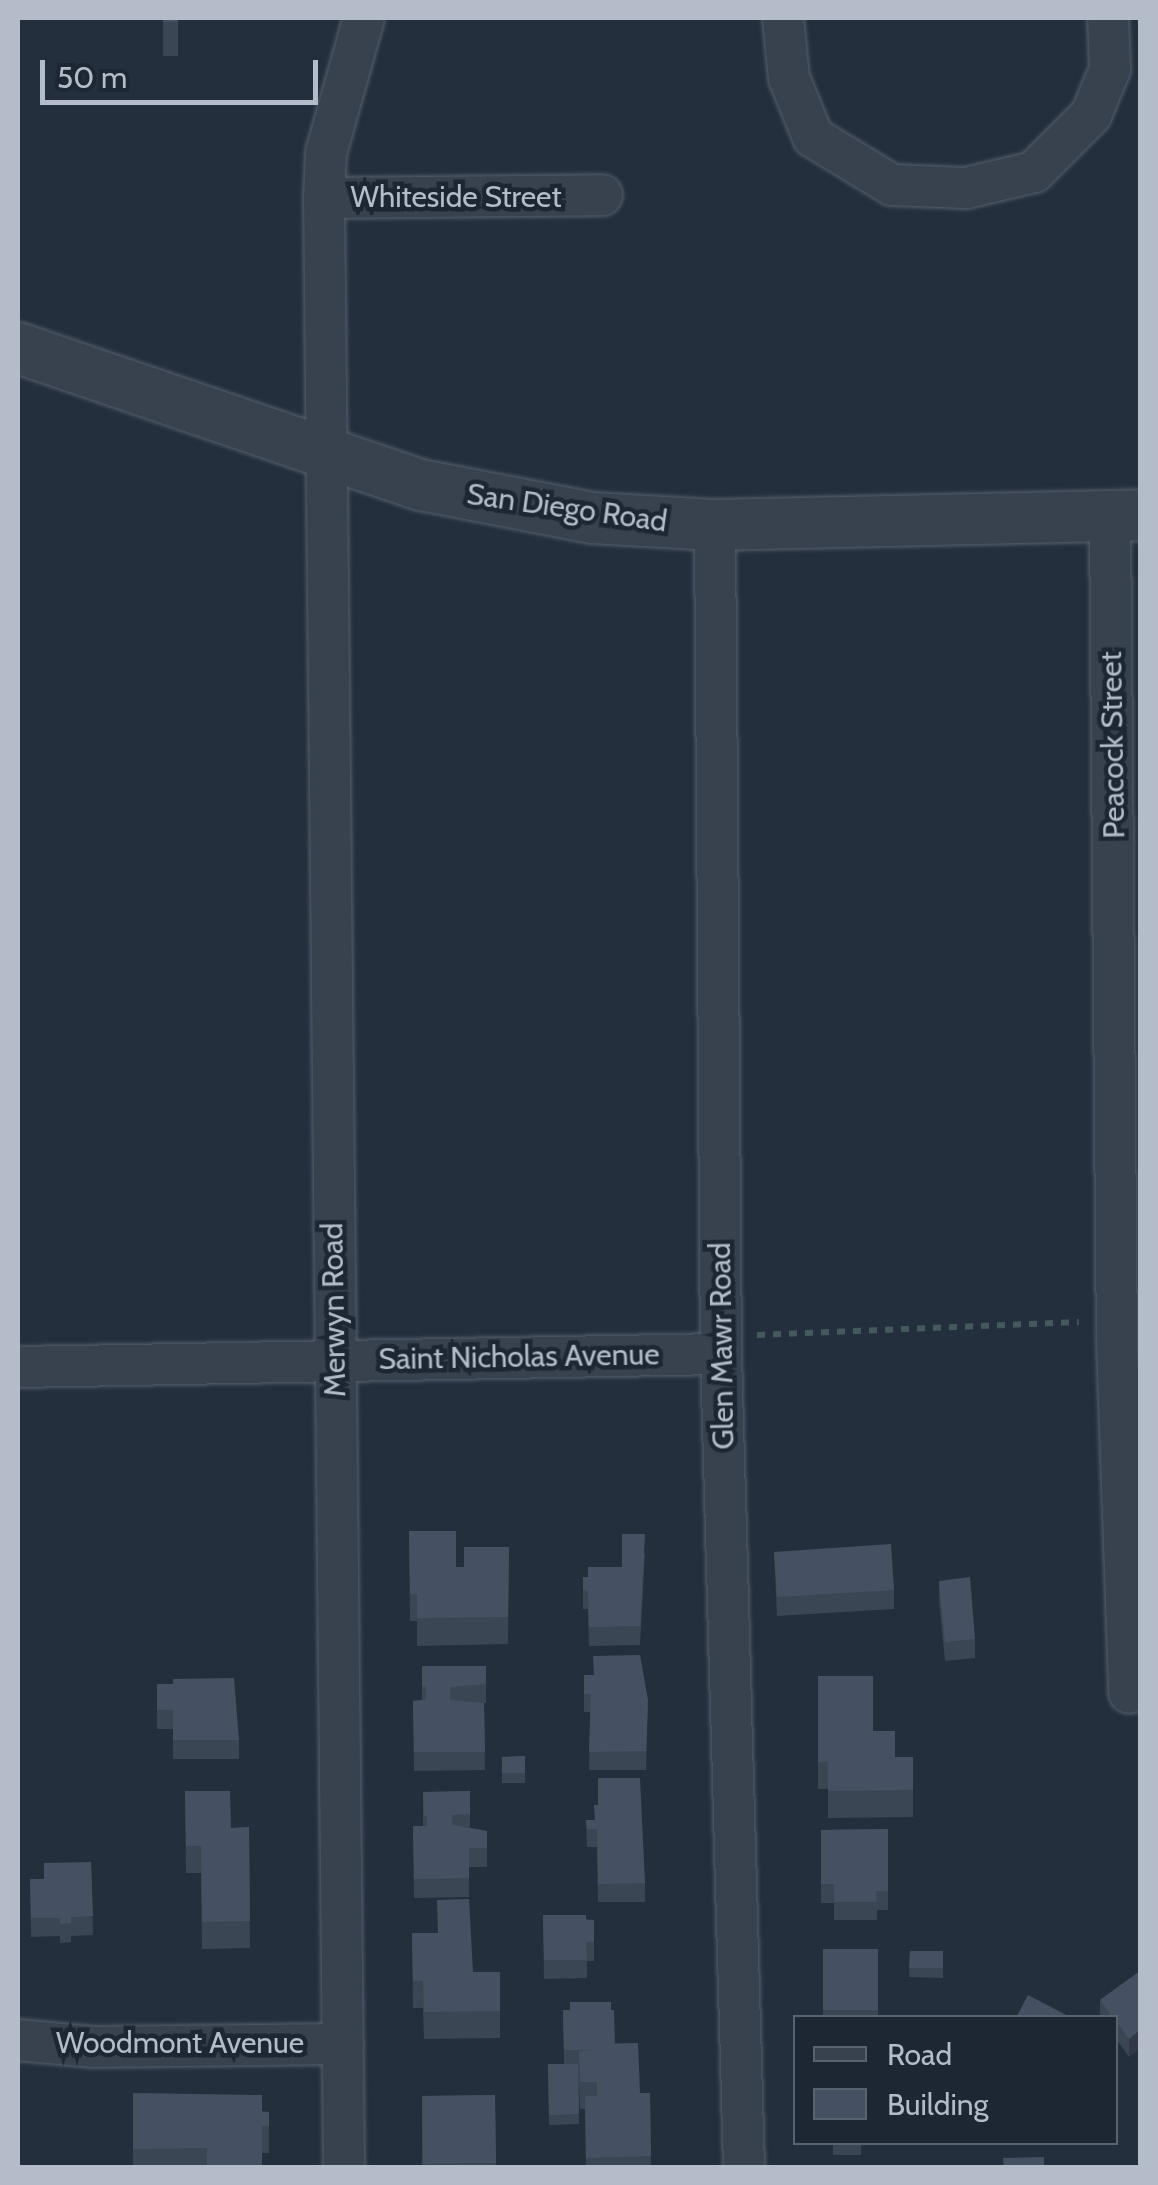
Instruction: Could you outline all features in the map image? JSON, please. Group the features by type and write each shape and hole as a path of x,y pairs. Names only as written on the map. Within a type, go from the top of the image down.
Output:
{"street":[{"path":"324,198 326,152 364,18"},
{"path":"782,18 789,78 812,136 892,185 966,188 1034,172 1091,115 1110,69 1108,18"},
{"name":"Whiteside Street","path":"324,452 324,198 602,195"},
{"name":"San Diego Road","path":"18,348 421,486 592,518 715,525 1125,516"},
{"name":"Merwyn Road","path":"324,452 344,2168"},
{"name":"Peacock Street","path":"1125,516 1129,1693"},
{"name":"Glen Mawr Road","path":"715,525 721,1345 744,2168"},
{"name":"Saint Nicholas Avenue","path":"18,1368 721,1345"},
{"name":"Woodmont Avenue","path":"18,2040 94,2047 343,2044"}],"path":[{"path":"721,1345 1125,1335"}],"building":[{"path":"409,1531 456,1531 456,1567 464,1567 464,1547 509,1547 508,1617 417,1618 417,1594 410,1594"},
{"path":"622,1534 645,1534 640,1626 589,1627 588,1590 583,1590 583,1577 588,1577 588,1567 622,1567"},
{"path":"891,1544 894,1590 777,1597 774,1552"},
{"path":"970,1577 975,1639 945,1642 939,1581"},
{"path":"640,1655 648,1700 646,1751 589,1752 591,1694 584,1694 584,1675 594,1675 593,1656"},
{"path":"422,1666 486,1666 486,1684 450,1687 450,1700 484,1703 485,1752 414,1752 413,1701 426,1700"},
{"path":"818,1676 873,1676 873,1731 895,1731 895,1757 913,1757 913,1790 828,1791 828,1762 818,1762"},
{"path":"234,1678 239,1740 173,1740 173,1710 157,1710 157,1684 173,1684 173,1679"},
{"path":"525,1756 525,1773 502,1773 502,1757"},
{"path":"598,1778 640,1778 645,1883 598,1884 597,1829 587,1829 586,1820 595,1820"},
{"path":"185,1791 230,1791 231,1828 249,1827 250,1921 202,1922 201,1846 186,1846"},
{"path":"470,1791 470,1814 452,1815 452,1825 487,1831 487,1848 469,1848 469,1878 414,1879 413,1826 427,1826 423,1792"},
{"path":"888,1829 888,1891 876,1891 877,1902 834,1902 834,1884 821,1884 821,1830"},
{"path":"91,1862 93,1916 71,1917 71,1923 60,1924 60,1918 31,1918 30,1879 44,1879 44,1863"},
{"path":"469,1899 473,1972 500,1972 500,2011 424,2012 423,1981 413,1981 412,1933 438,1933 437,1900"},
{"path":"543,1915 586,1915 586,1920 594,1920 594,1942 586,1942 587,1960 544,1960"},
{"path":"823,1949 878,1949 878,2010 823,2010"},
{"path":"910,1951 943,1951 943,1968 909,1968"},
{"path":"1140,1971 1140,2030 1129,2039 1118,2024 1118,2015 1111,2015 1100,2000"},
{"path":"1028,1995 1066,2015 1018,2015"},
{"path":"570,2002 611,2002 611,2010 570,2010"},
{"path":"563,2010 614,2010 615,2044 596,2044 596,2050 564,2050"},
{"path":"638,2043 640,2093 650,2093 651,2156 586,2158 585,2096 597,2096 597,2082 580,2082 579,2051 596,2050 596,2044"},
{"path":"548,2064 578,2064 579,2114 549,2115"},
{"path":"133,2093 262,2095 262,2112 269,2112 269,2126 262,2126 262,2168 207,2168 207,2148 133,2149"},
{"path":"495,2095 496,2163 423,2164 422,2096"},
{"path":"1044,2157 1044,2168 1004,2168 1003,2158"}]}
